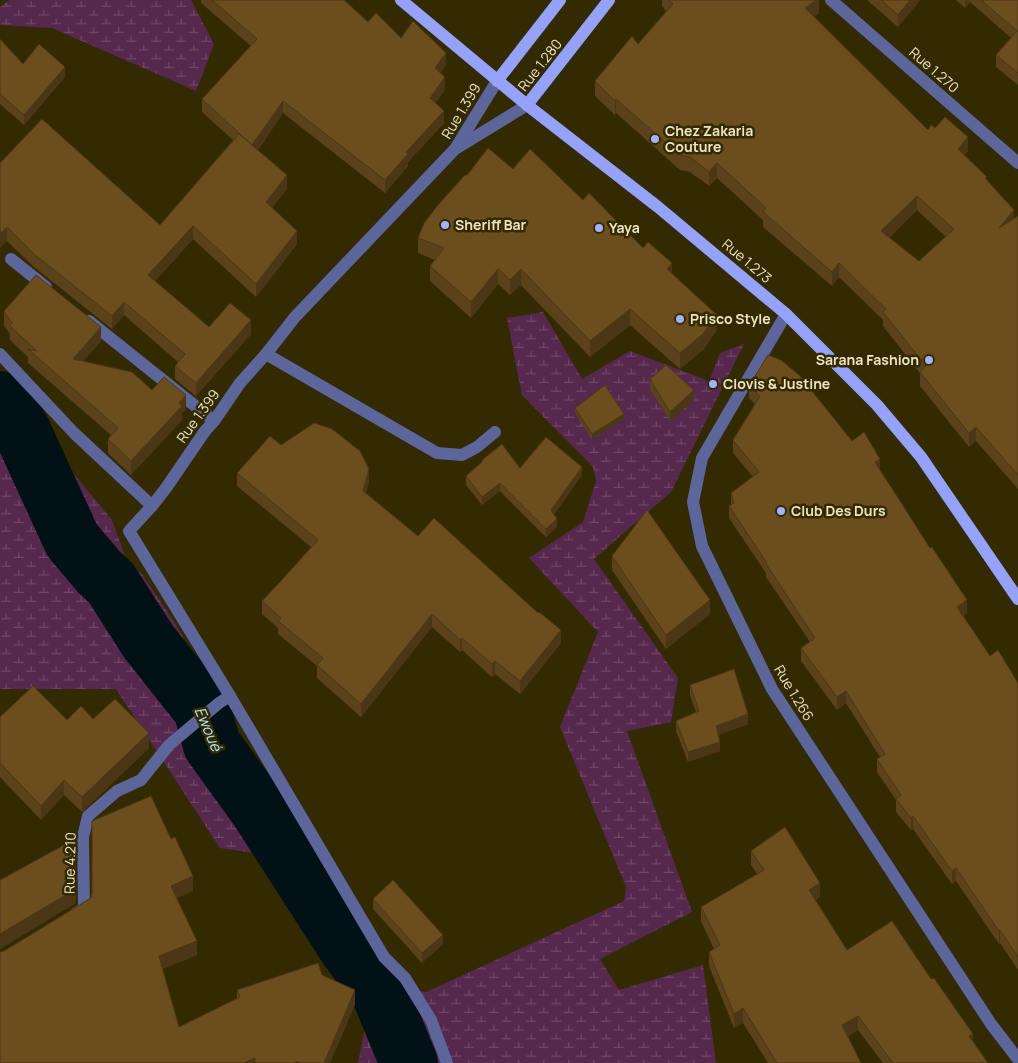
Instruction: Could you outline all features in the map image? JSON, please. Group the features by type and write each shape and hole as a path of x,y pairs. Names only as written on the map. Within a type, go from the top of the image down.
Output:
{"main road":[{"name":"Rue 1.273","path":"401,0 497,81 658,206 786,314 877,405 922,457 1018,599"},
{"name":"Rue 1.280","path":"497,81 560,0"},
{"name":"Rue 1.280","path":"527,105 609,0"}],"street":[{"name":"Rue 1.270","path":"831,0 1018,163"},
{"name":"Rue 1.399","path":"225,699 129,531 152,506 240,383 295,317 455,150 497,81"},
{"name":"Rue 1.280","path":"455,150 527,105"},
{"path":"11,259 56,295"},
{"path":"79,313 214,421"},
{"name":"Rue 1.266","path":"786,314 702,458 693,502 702,546 772,689 991,1024 1018,1059"},
{"path":"0,354 74,433 152,506"},
{"path":"266,354 437,453 462,454 477,447 495,432"},
{"path":"225,699 384,957 405,978 431,1020 447,1063"},
{"name":"Rue 4.210","path":"67,918 84,908 83,838 88,816 117,791 141,780 169,745 225,699"}],"green space":[{"path":"10,0 191,0 214,44 196,91 52,28 0,25 0,7"},
{"path":"543,312 582,379 630,351 709,381 720,353 744,344 671,492 594,559 678,678 671,722 627,731 692,912 600,959 619,990 703,965 716,1063 358,1063 371,997 319,921 269,855 220,848 116,689 0,689 0,385 112,520 126,559 142,574 175,623 219,703 377,966 398,987 426,992 624,901 626,887 560,727 598,632 529,558 583,522 596,481 593,467 522,395 507,318"}],"building":[{"path":"212,0 344,0 368,22 376,13 401,38 413,21 446,53 435,68 445,77 430,98 444,111 406,152 408,154 385,180 283,101 252,145 202,99 257,39"},
{"path":"669,0 816,0 805,8 928,130 931,125 935,128 945,117 968,137 958,149 987,177 985,178 1014,210 999,228 1018,216 1018,475 976,427 969,433 920,372 926,366 883,312 886,309 839,263 832,272 763,212 766,208 717,163 709,172 690,157 680,155 616,99 615,101 595,81 632,36 638,44 673,4","holes":["917,196 954,229 919,261 881,231"]},
{"path":"881,0 910,0 898,15"},
{"path":"981,0 1018,0 1018,73 996,55 1017,31"},
{"path":"0,39 23,64 39,44 65,67 24,115 0,94"},
{"path":"42,119 160,225 239,134 287,175 266,202 297,231 256,284 193,226 148,275 209,327 230,303 251,320 196,383 175,366 185,354 124,302 112,316 34,254 7,227 0,234 0,163"},
{"path":"488,148 513,169 530,149 583,200 589,193 643,248 648,242 672,263 667,269 717,315 703,334 680,353 630,309 590,341 521,269 510,280 498,269 471,302 430,266 444,248 418,238 424,223 438,205 468,174"},
{"path":"36,275 101,327 73,359 132,372 152,390 164,377 186,395 179,403 182,406 131,461 108,439 118,428 28,349 37,351 10,326 12,323 4,311"},
{"path":"768,355 781,360 800,376 852,441 864,432 880,459 875,462 930,548 932,547 967,600 957,607 990,656 998,650 1018,683 1018,957 956,868 952,871 913,816 911,818 896,799 901,795 877,759 885,754 846,691 837,697 801,648 815,638 729,506 734,503 731,493 759,472 733,440 760,396 749,386"},
{"path":"666,365 694,390 670,412 650,379"},
{"path":"605,385 624,414 592,434 575,408"},
{"path":"314,423 332,429 360,451 369,469 363,491 418,536 434,518 538,613 561,630 520,681 495,661 492,664 462,638 460,640 432,614 361,704 317,665 323,658 278,621 281,618 262,601 318,540 237,473 270,436 281,445"},
{"path":"546,437 582,467 551,510 557,519 546,529 500,483 482,497 466,476 502,444 520,468"},
{"path":"647,510 710,600 666,635 612,556"},
{"path":"734,669 748,714 716,726 720,742 688,752 676,721 699,711 690,685"},
{"path":"33,686 67,720 81,706 93,719 115,699 149,733 82,797 64,780 41,806 0,763 0,717"},
{"path":"151,796 171,839 175,837 193,876 171,886 197,941 159,956 179,1027 240,997 237,990 318,963 322,975 355,990 324,1063 301,1063 296,1061 296,1063 255,1063 255,1058 244,1063 0,1063 0,952 91,898 92,821"},
{"path":"785,827 820,883 809,890 847,950 892,921 931,979 934,978 973,1034 969,1036 988,1063 893,1063 858,1016 842,1025 861,1063 777,1063 743,1008 734,1014 709,952 720,945 701,907 764,870 751,851"},
{"path":"75,839 76,889 0,934 0,880"},
{"path":"393,880 443,935 422,953 373,899"}],"waterway":[{"name":"Ewoué","path":"0,400 8,407 22,431 72,540 111,583 148,641 202,709 212,745 259,810 347,947 378,988 409,1063"}],"place":[{"name":"Chez Zakaria Couture","path":"655,139"},
{"name":"Sheriff Bar","path":"445,225"},
{"name":"Yaya","path":"599,228"},
{"name":"Prisco Style","path":"680,319"},
{"name":"Sarana Fashion","path":"929,360"},
{"name":"Clovis & Justine","path":"713,384"},
{"name":"Club Des Durs","path":"781,511"}]}
